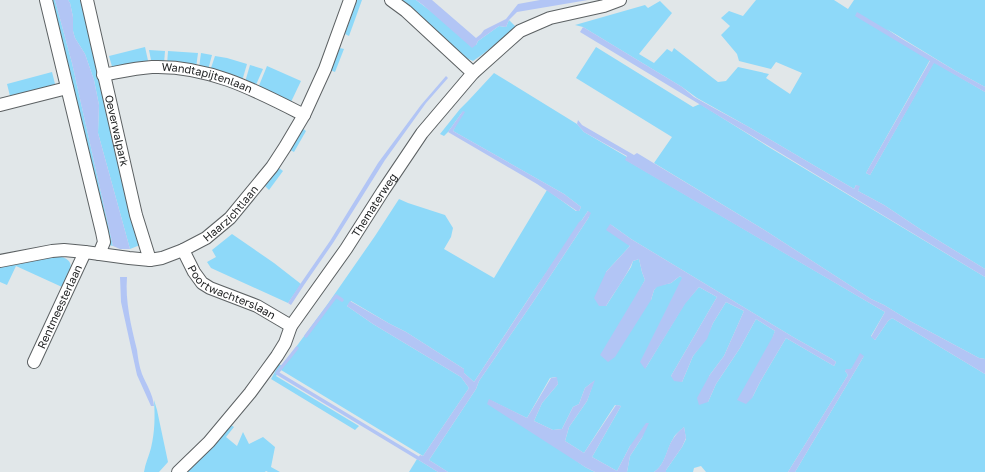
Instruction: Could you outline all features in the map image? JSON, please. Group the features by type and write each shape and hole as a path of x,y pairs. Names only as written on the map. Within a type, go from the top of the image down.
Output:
{"street":[{"path":"46,0 102,232 104,242 99,254"},
{"name":"Oeverwalpark","path":"86,0 136,215 150,260"},
{"name":"Haarzichtlaan","path":"0,261 64,250 150,260 162,258 206,238 230,218 272,167 285,147 304,115 324,69 350,0"},
{"path":"391,0 406,11 473,73"},
{"name":"Thematerweg","path":"178,472 209,442 250,393 277,356 285,342 291,326 346,249 422,133 473,73 520,31 550,18 604,6 620,0"},
{"name":"Wandtapijtenlaan","path":"103,75 151,67 197,71 216,75 257,91 304,115"},
{"path":"0,105 67,88"},
{"name":"Poortwachterslaan","path":"182,250 202,283 210,288 257,306 291,326"},
{"name":"Rentmeesterlaan","path":"34,362 85,252"}],"shaded area":[{"path":"50,0 55,0 72,63 113,246 109,245"},
{"path":"55,0 68,0 70,3 75,38 85,54 94,80 99,105 98,133 130,249 120,249 113,246 72,63"},
{"path":"68,0 81,0 140,245 130,249 98,133 99,105 94,80 85,54 75,38 73,31 73,17"},
{"path":"357,0 362,0 349,36 345,34"},
{"path":"400,0 416,0 476,45 478,41 499,26 506,27 509,20 517,28 473,61 464,57 446,39"},
{"path":"416,0 432,0 476,38 484,30 506,19 518,4 540,0 588,0 517,12 509,20 506,27 499,26 478,41 472,48"},
{"path":"756,0 834,0 848,9 854,0 985,0 985,87 887,29 930,60 866,173 870,175 934,62 985,92 985,269 884,205 858,191 859,187 856,185 854,189 697,98 682,87 583,27 575,25 645,5 648,8 660,1 672,13 639,54 654,63 667,49 672,52 674,48 718,82 726,81 738,67 769,74 766,78 790,94 802,73 776,62 771,69 739,61 737,54 721,35 730,26 721,18 729,11 743,16"},
{"path":"857,12 985,87 985,92 934,63 870,175 866,173 930,61 855,16"},
{"path":"583,27 682,87 694,97 747,126 854,189 856,185 860,186 858,191 884,205 985,269 985,277 580,32"},
{"path":"145,47 149,65 113,70 109,56"},
{"path":"596,47 693,107 700,104 985,277 985,359 979,358 871,299 766,231 654,163 672,137 576,78"},
{"path":"340,48 344,49 335,72 330,70"},
{"path":"149,50 165,51 164,64 152,65"},
{"path":"168,51 198,53 196,68 167,65"},
{"path":"201,53 212,55 208,70 199,68"},
{"path":"215,56 247,64 242,81 210,71"},
{"path":"250,65 263,69 255,87 245,82"},
{"path":"267,66 301,81 290,104 258,88"},
{"path":"52,72 56,88 11,100 7,84"},
{"path":"494,73 577,124 584,132 627,157 626,160 885,312 871,336 875,340 888,321 892,318 985,374 985,472 795,472 864,356 851,369 845,371 848,375 788,472 706,472 701,466 694,468 693,472 666,472 686,439 684,427 674,437 661,465 654,472 627,472 630,456 643,436 630,446 617,471 592,457 621,406 615,405 584,453 565,441 569,427 587,401 594,381 585,388 579,404 573,407 562,429 553,430 534,421 542,403 558,384 556,377 550,378 527,418 490,400 585,467 595,472 448,472 429,460 476,389 479,381 589,217 588,211 474,382 464,373 464,369 406,332 351,301 347,306 373,324 461,377 469,388 423,456 281,370 276,376 359,426 355,430 271,379 279,364 282,366 327,305 399,199 445,215 453,228 451,237 444,249 494,278 547,190 576,211 579,211 581,207 564,194 453,131 463,111 444,136 440,134","holes":["610,224 631,239 832,359 836,362 834,366 786,338 752,398 775,331 756,319 740,348 716,384 708,402 709,376 724,356 744,311 726,302 713,323 706,339 693,356 682,382 671,376 717,297 699,287 685,303 645,369 683,278 680,276 671,283 657,286 651,300 638,293 645,280 639,259 633,261 631,267 606,306 606,272 630,246"]},
{"path":"446,76 448,78 426,103 385,160 333,243 291,305 288,303 330,241 378,163 421,105"},
{"path":"463,111 465,112 453,131 564,194 581,207 579,211 537,184 448,132"},
{"path":"578,120 582,125 634,155 637,153 766,231 871,299 979,358 985,359 985,374 892,318 888,321 875,340 871,337 885,312 625,160 627,156 584,132 577,124"},
{"path":"302,128 306,131 294,152 290,150"},
{"path":"279,168 283,171 269,190 265,186"},
{"path":"588,211 591,213 589,217 479,381 476,389 429,460 448,472 438,472 417,459 420,455 423,456 469,388 461,377 373,324 347,306 350,301 406,332 464,369 464,373 474,382 579,222"},
{"path":"610,224 631,239 832,359 836,362 834,366 786,338 752,398 746,404 737,400 775,331 756,319 740,348 716,384 708,402 699,405 697,398 709,376 724,356 744,311 726,302 713,323 707,339 693,356 682,382 674,381 671,376 717,297 699,287 685,304 645,369 640,362 682,278 680,276 671,283 657,287 654,290 651,300 615,357 608,362 600,355 645,280 639,259 633,261 606,306 599,306 594,298 606,272 630,246 606,230"},
{"path":"232,234 301,284 288,303 211,268 207,262 216,257 212,250"},
{"path":"56,256 68,260 71,267 62,287 16,266 7,285 0,282 0,267"},
{"path":"120,277 127,277 128,304 139,365 151,393 154,406 151,406 137,375 121,302"},
{"path":"860,353 864,356 795,472 788,472 848,375 845,371 846,369 851,369"},
{"path":"557,377 558,384 542,403 534,421 553,430 562,429 573,407 579,404 585,388 595,380 587,401 569,427 565,441 584,453 616,405 621,406 592,457 617,471 630,446 646,423 649,423 643,436 630,456 627,472 595,472 487,404 489,399 527,418 551,378"},
{"path":"154,400 168,462 159,472 144,472 153,436 155,418"},
{"path":"231,425 234,427 226,437 237,446 243,432 249,444 263,437 275,447 271,467 280,472 186,472"},
{"path":"684,427 686,438 666,472 654,472 661,465 674,437"},
{"path":"417,459 438,472 409,472"}],"waterway":[{"path":"306,336 336,296 342,300"},
{"path":"297,348 277,373 418,458"}]}
